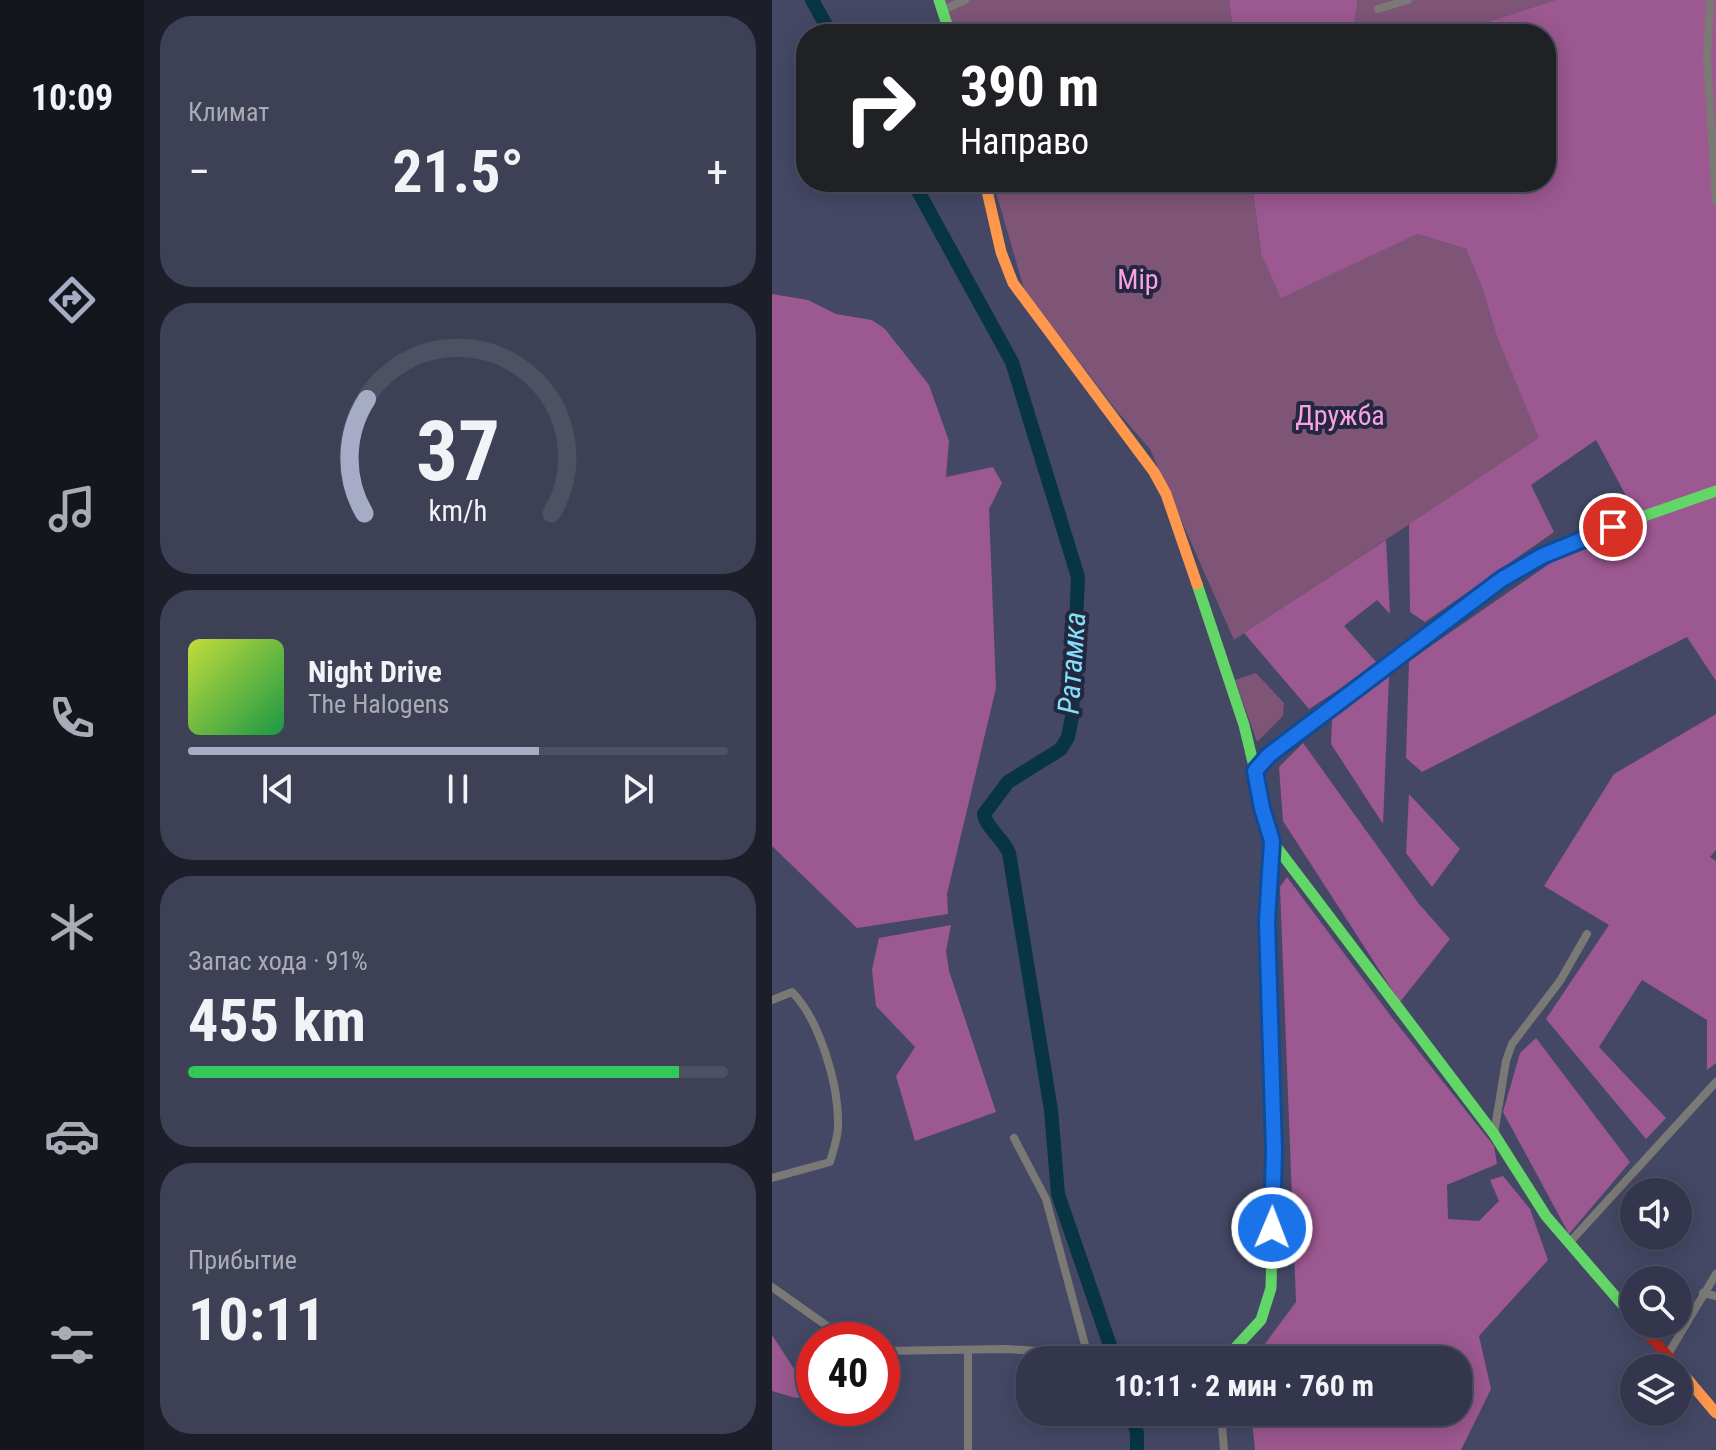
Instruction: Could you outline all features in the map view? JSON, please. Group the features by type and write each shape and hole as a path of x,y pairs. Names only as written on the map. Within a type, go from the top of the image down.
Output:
{"street":[{"path":"943,6 965,0"},
{"path":"1378,9 1408,0"},
{"path":"1710,0 1707,60 1716,201"},
{"path":"987,192 1001,252 1013,283 1154,472 1166,494 1244,725 1272,841 1494,1134 1546,1216 1620,1302"},
{"path":"1255,771 1269,755 1502,579 1542,556 1716,491"},
{"path":"1237,1346 1261,1320 1271,1288 1274,1150 1267,921 1272,841"},
{"path":"1494,1134 1506,1061 1512,1044 1560,981 1587,934"},
{"path":"772,1000 792,992 803,1002 819,1036 834,1085 838,1128 830,1162 772,1178"},
{"path":"1569,1243 1713,1084"},
{"path":"1014,1138 1046,1199 1085,1346"},
{"path":"1668,1354 1716,1274"},
{"path":"772,1287 822,1322"},
{"path":"1703,1293 1716,1296"},
{"path":"1652,1338 1665,1354"},
{"path":"968,1350 968,1450"},
{"path":"900,1351 1016,1351"},
{"path":"1692,1385 1716,1413"},
{"path":"1222,1426 1224,1450"}],"green space":[{"path":"943,0 1229,0 1233,24 950,24"},
{"path":"1358,0 1555,0 1482,24 1354,23"},
{"name":"Дружба","path":"996,192 1253,192 1261,253 1291,293 1418,234 1466,249 1483,290 1497,337 1540,438 1234,640 1150,449 1116,410 1024,289"},
{"path":"1256,673 1284,703 1283,716 1257,742 1235,680"}],"shaded area":[{"path":"1229,0 1358,0 1354,23 1361,24 1233,24"},
{"path":"1555,0 1716,0 1716,681 1687,637 1422,772 1406,758 1409,661 1552,562 1643,527 1596,440 1531,485 1554,532 1425,622 1410,612 1409,524 1539,438 1497,337 1483,290 1466,249 1418,234 1281,298 1261,253 1253,192 1556,192 1556,24 1482,24"},
{"path":"772,294 808,300 836,314 872,320 885,329 929,385 949,441 946,477 993,467 1002,483 989,509 996,688 947,894 948,914 857,928 772,846"},
{"path":"1386,540 1390,614 1377,600 1344,626 1378,664 1309,709 1244,633"},
{"path":"1389,676 1383,824 1331,744 1332,719"},
{"path":"1716,714 1716,850 1710,857 1716,861 1716,1063 1707,1070 1707,1020 1642,980 1599,1047 1666,1118 1646,1139 1546,1019 1609,925 1544,886 1614,774"},
{"path":"1303,743 1419,904 1450,939 1400,1002 1283,821 1279,767"},
{"path":"1409,794 1460,849 1432,887 1406,853"},
{"path":"1287,877 1390,1015 1494,1146 1497,1164 1447,1185 1448,1219 1479,1221 1499,1201 1490,1180 1503,1176 1530,1209 1548,1260 1479,1336 1491,1389 1461,1450 1255,1450 1252,1426 1472,1426 1472,1346 1263,1346 1296,1302 1280,887"},
{"path":"951,925 946,951 949,971 996,1112 915,1141 896,1076 915,1047 876,1006 872,970 879,938"},
{"path":"1536,1038 1630,1162 1569,1234 1503,1112 1520,1053"},
{"path":"772,1335 796,1372 796,1398 772,1391"}],"waterway":[{"name":"Ратамка","path":"812,0 825,24"},
{"name":"Ратамка","path":"918,192 1012,362 1078,577 1072,717 1068,737 1061,749 1008,782 984,814 1009,853 1051,1110 1058,1194 1110,1346"},
{"name":"Ратамка","path":"1135,1426 1137,1450"}],"traffic: fast":[{"path":"939,0 947,24"},
{"path":"1255,771 1291,736 1514,572 1581,538 1716,491"},
{"path":"1197,584 1244,725 1272,841 1494,1134 1546,1216 1620,1302"},
{"path":"1237,1346 1261,1320 1271,1288 1274,1150 1267,921 1272,841"}],"traffic: slow":[{"path":"987,192 1001,252 1013,283 1154,472 1166,494 1197,584"},
{"path":"1692,1385 1716,1413"}],"traffic: jam":[{"path":"1652,1338 1666,1354"}],"route":[{"path":"1272,1228 1274,1150 1267,921 1272,841 1255,771 1269,755 1502,579 1542,556 1613,527"}],"park label":[{"name":"Мір","path":"1138,279"}]}
